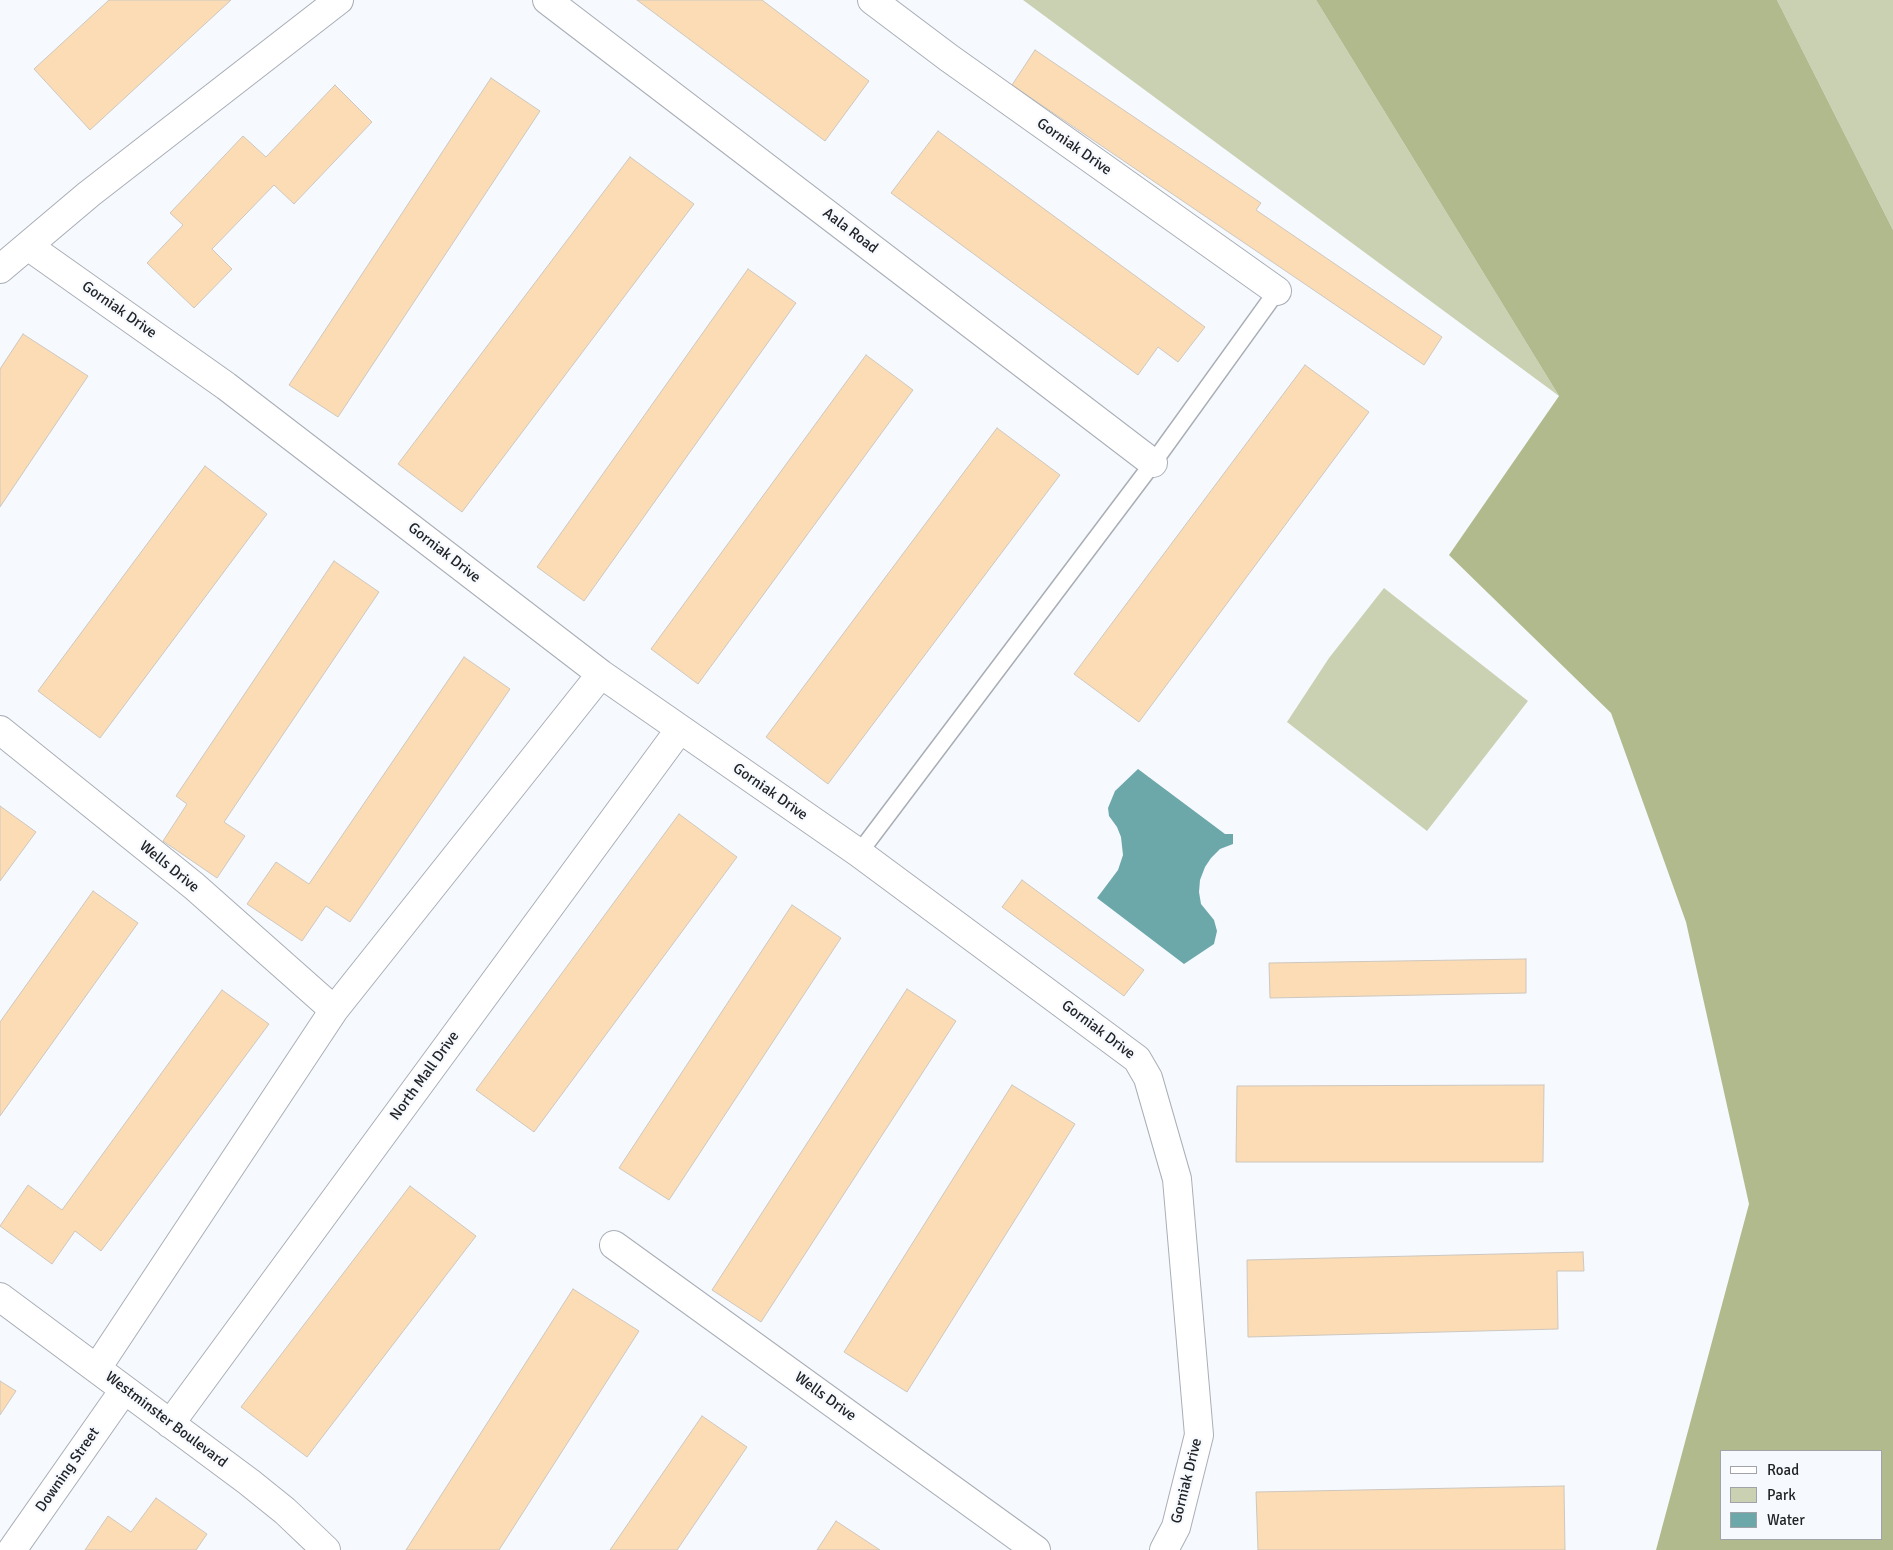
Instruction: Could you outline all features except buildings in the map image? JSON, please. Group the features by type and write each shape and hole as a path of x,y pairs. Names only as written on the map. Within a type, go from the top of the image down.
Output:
{"street":[{"path":"0,269 88,194 339,0"},
{"name":"Aala Road","path":"547,0 1152,462"},
{"name":"Gorniak Drive","path":"872,0 949,58 1278,291"},
{"name":"Gorniak Drive","path":"28,246 226,386 601,674 859,853 1137,1059 1148,1078 1177,1179 1199,1435 1176,1528 1164,1550"},
{"path":"97,1368 334,1010 601,674"},
{"name":"North Mall Drive","path":"170,1424 680,729"},
{"name":"Wells Drive","path":"0,730 194,886 334,1010"},
{"name":"Wells Drive","path":"614,1245 1036,1550"},
{"name":"Westminster Boulevard","path":"0,1297 278,1505 326,1550"},
{"name":"Downing Street","path":"12,1550 124,1390"}],"lane":[{"path":"859,853 1278,291"}],"green space":[{"path":"1023,0 1316,0 1559,396"},
{"path":"1316,0 1777,0 1893,230 1893,1550 1656,1550 1749,1204 1686,922 1611,713 1449,555 1559,396"},
{"path":"1777,0 1893,0 1893,230"},
{"path":"1384,588 1528,701 1427,831 1287,722 1329,658"}],"water":[{"path":"1138,769 1225,834 1233,834 1233,844 1220,849 1211,858 1200,880 1201,904 1214,920 1217,931 1214,944 1184,964 1097,898 1118,870 1123,855 1121,837 1109,816 1108,808 1115,791"}]}
